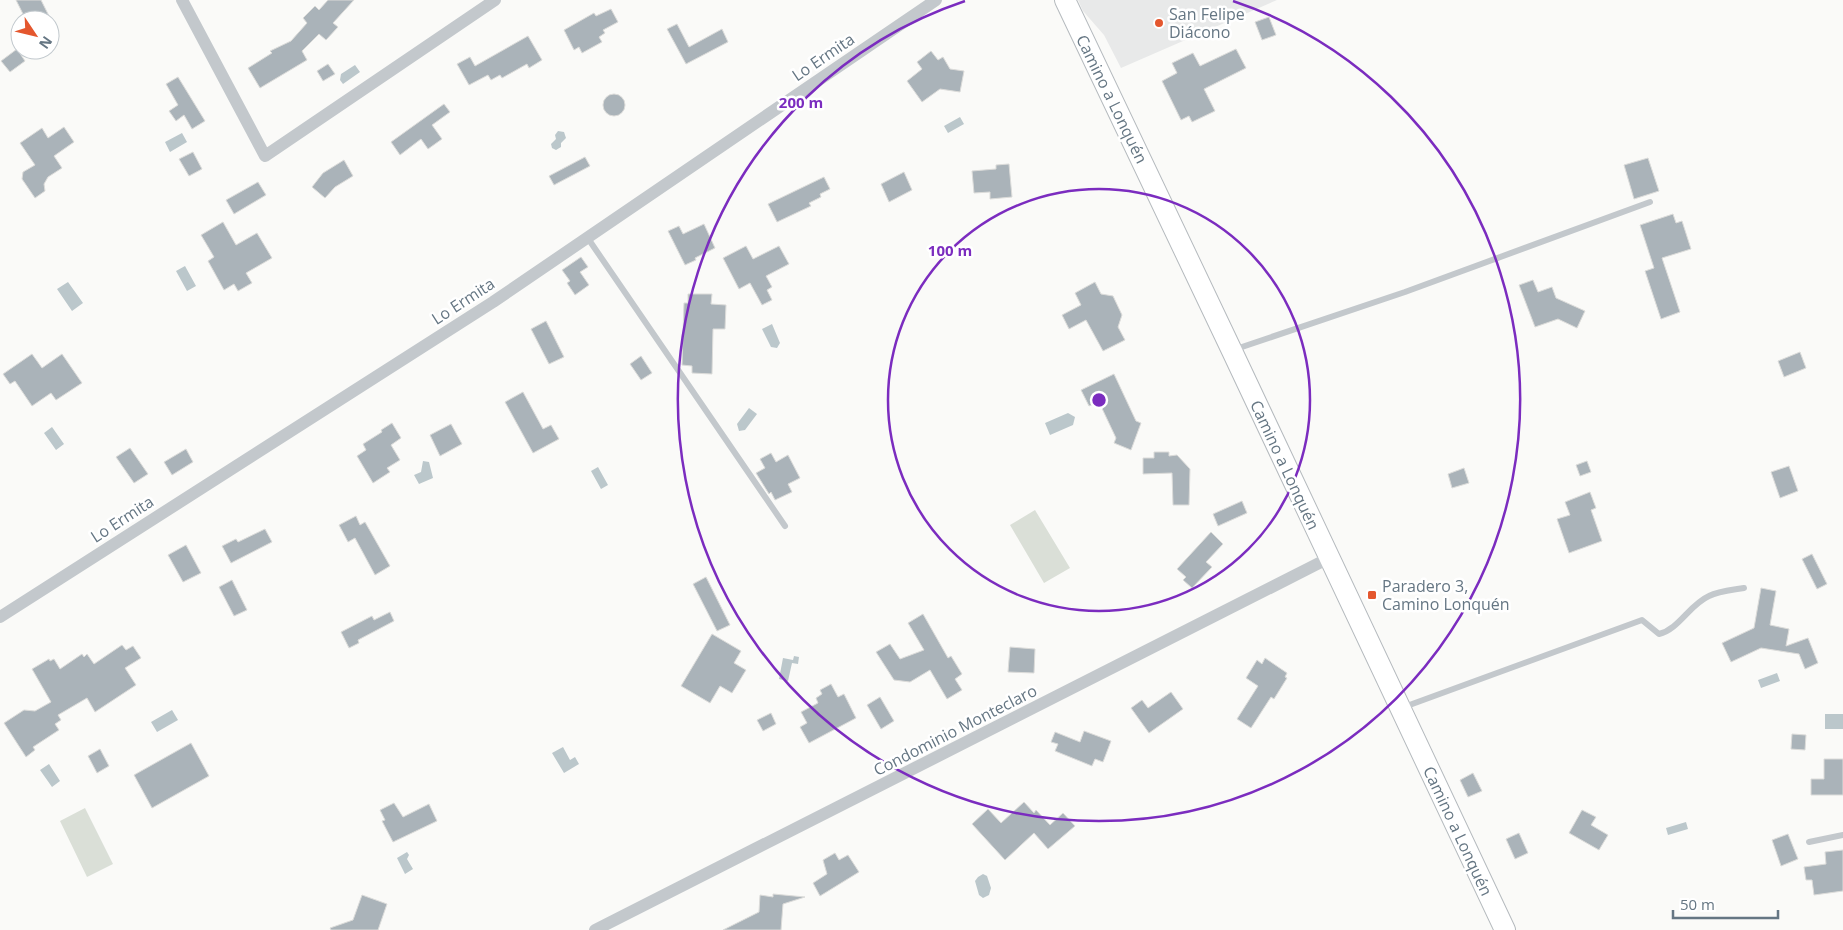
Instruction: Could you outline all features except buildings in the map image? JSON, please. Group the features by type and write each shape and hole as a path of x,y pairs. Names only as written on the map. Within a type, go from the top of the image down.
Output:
{"main road":[{"name":"Camino a Lonquén","path":"1064,0 1232,350 1504,930"}],"street":[{"path":"182,0 265,156 495,0"},
{"name":"Lo Ermita","path":"0,617 493,302 936,0"},
{"name":"Condominio Monteclaro","path":"595,930 1329,558"}],"lane":[{"path":"1232,350 1405,292 1650,202"},
{"path":"587,237 786,526"},
{"path":"1400,708 1642,620 1659,634 1668,632 1690,609 1709,596 1744,588"},
{"path":"1809,842 1843,835"}],"shaded area":[{"name":"San Felipe Diácono","path":"1078,0 1277,0 1121,68 1104,35 1083,11"},
{"path":"355,65 360,72 343,84 340,80 341,74"},
{"path":"960,117 964,124 948,133 944,126"},
{"path":"558,131 564,132 566,138 561,143 561,147 556,150 552,148 551,144 556,139 555,135"},
{"path":"182,133 187,142 170,152 165,142"},
{"path":"185,266 196,286 187,291 176,271"},
{"path":"68,282 83,303 72,311 57,289"},
{"path":"772,324 780,343 777,348 771,347 762,329"},
{"path":"749,408 757,414 745,430 739,431 737,424"},
{"path":"1068,413 1075,417 1073,425 1050,435 1045,423"},
{"path":"52,427 64,444 56,450 44,433"},
{"path":"423,461 429,462 433,478 419,484 414,475 421,472"},
{"path":"598,467 608,485 601,489 591,471"},
{"path":"1035,510 1070,568 1044,583 1010,525"},
{"path":"794,656 799,657 798,664 792,663 788,681 779,679 783,658 793,660"},
{"path":"1777,673 1780,681 1761,688 1758,680"},
{"path":"172,710 178,720 157,732 151,722"},
{"path":"1825,714 1843,714 1843,729 1825,729"},
{"path":"563,747 570,760 575,757 579,764 564,773 552,753"},
{"path":"49,764 60,781 52,787 40,770"},
{"path":"85,808 113,864 87,877 60,821"},
{"path":"1686,822 1688,829 1668,835 1666,828"},
{"path":"407,852 409,855 407,859 413,869 405,874 397,858"},
{"path":"983,874 987,876 991,888 989,895 983,898 979,895 975,881"}],"place":[{"name":"San Felipe Diácono","path":"1159,23"},
{"name":"Paradero 3, Camino Lonquén","path":"1372,595"}]}
